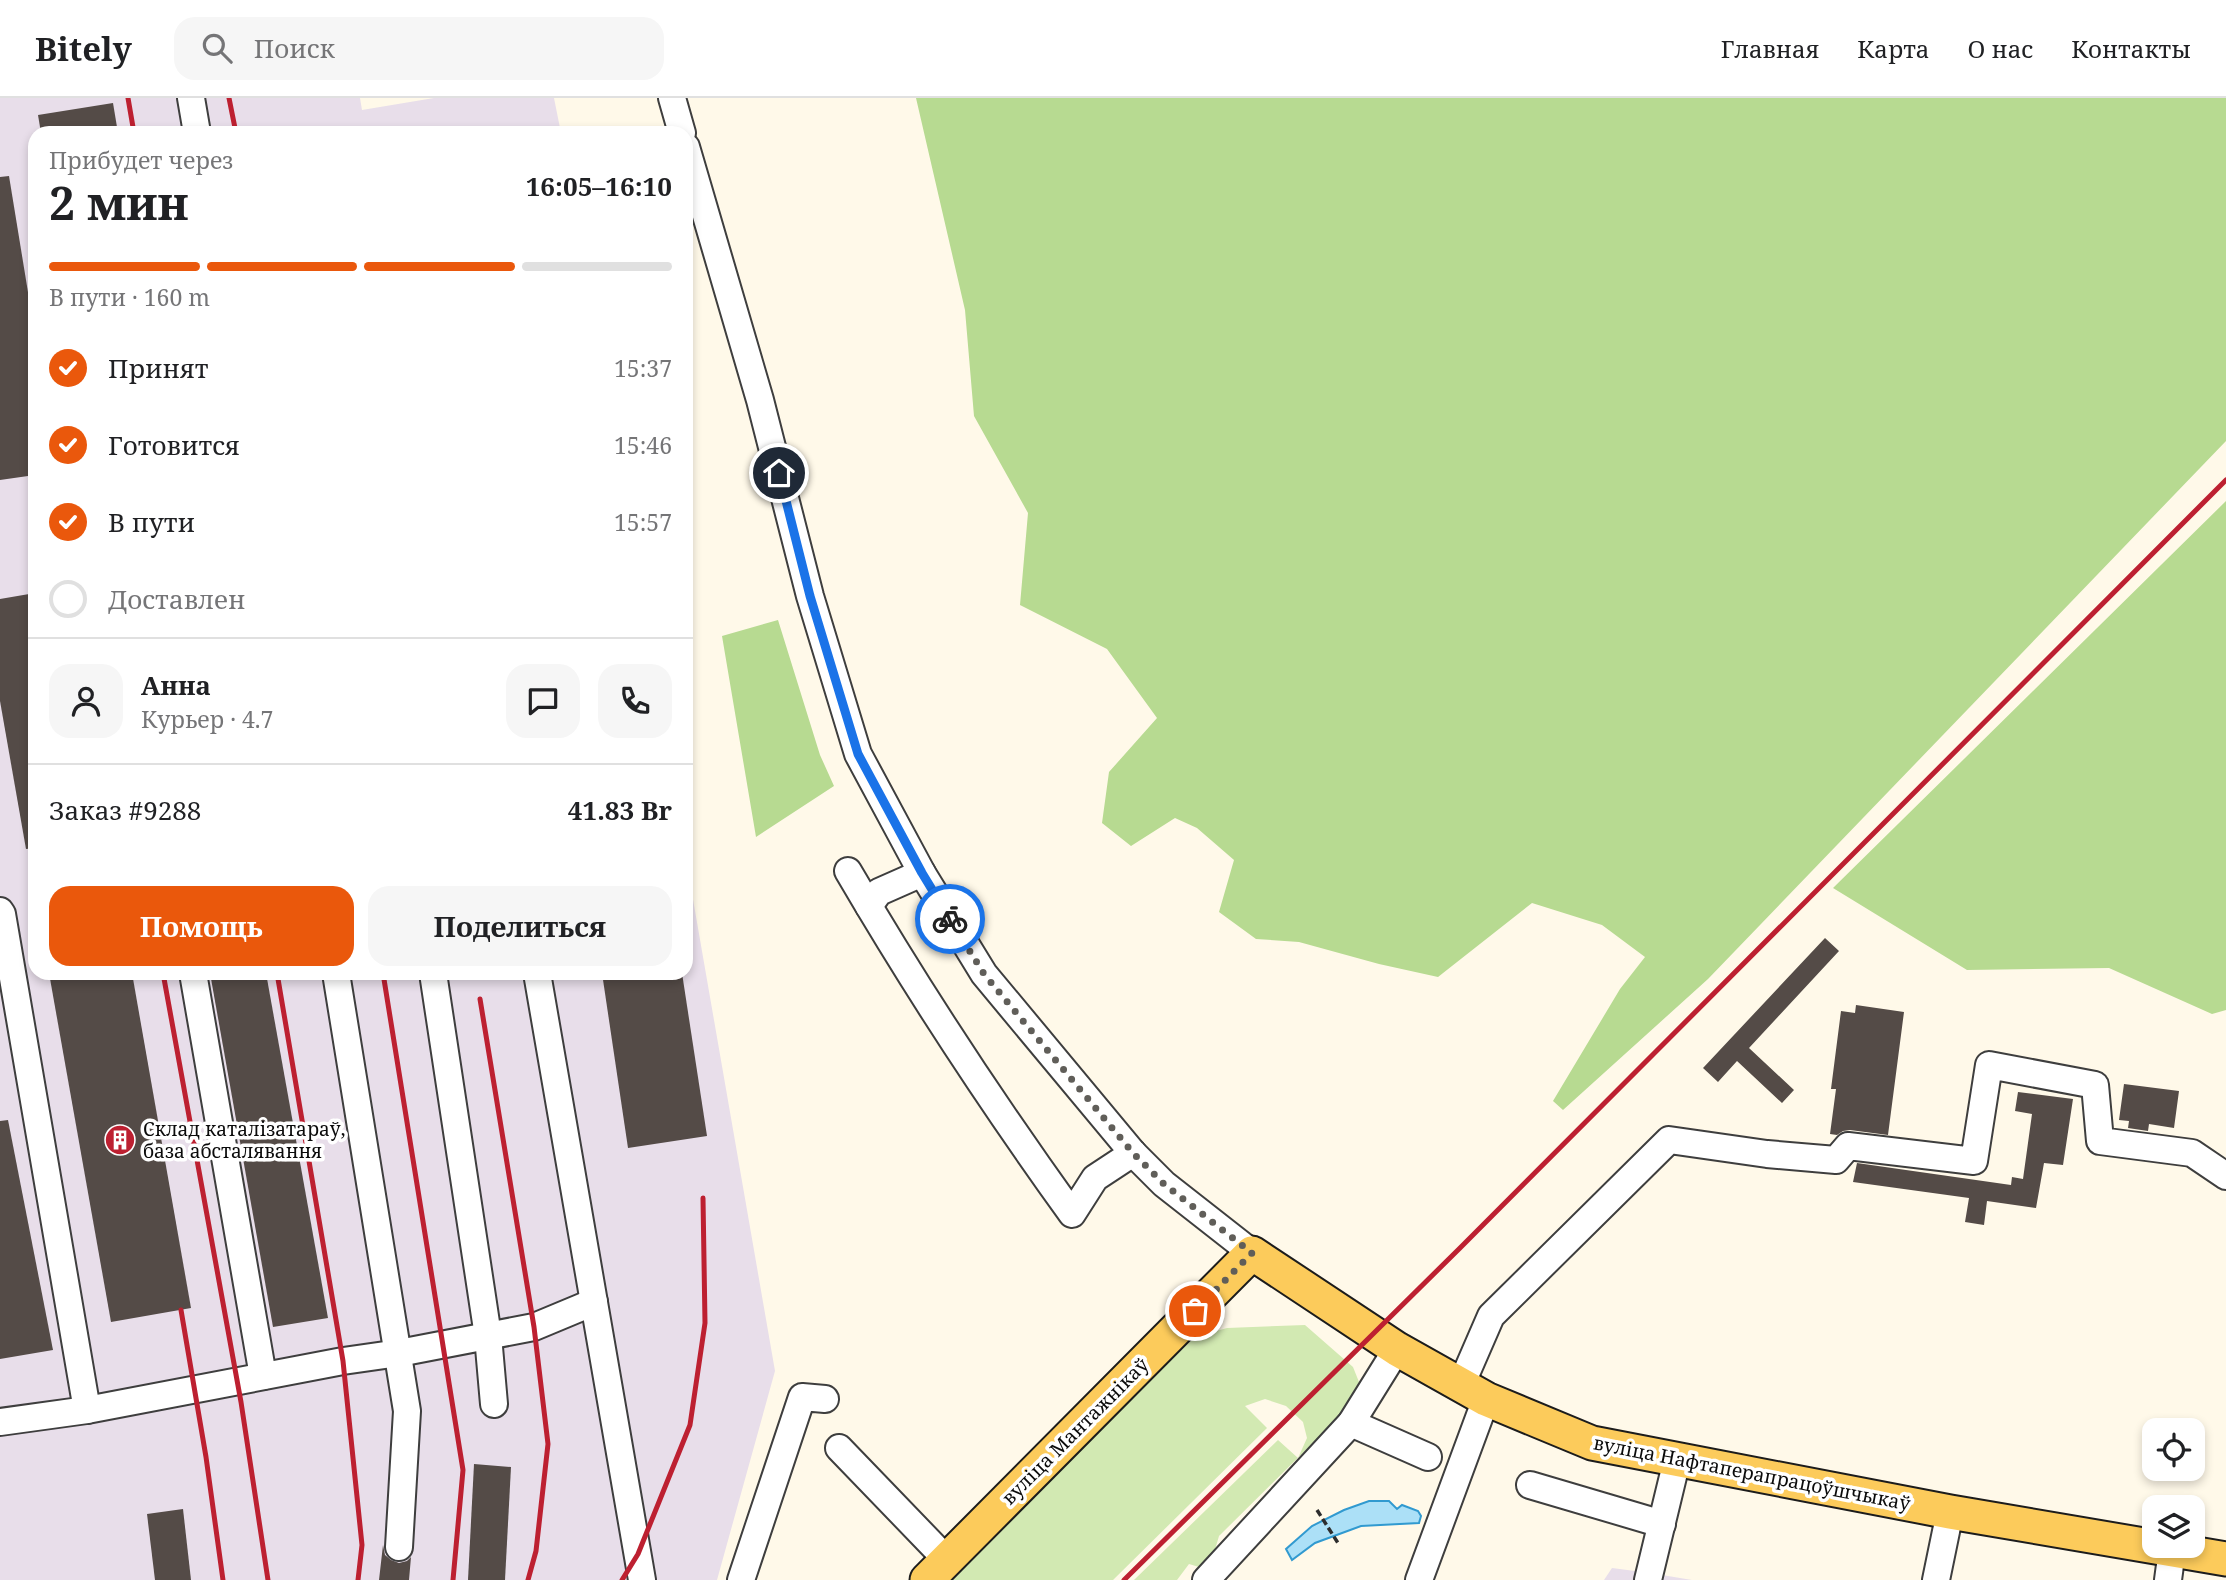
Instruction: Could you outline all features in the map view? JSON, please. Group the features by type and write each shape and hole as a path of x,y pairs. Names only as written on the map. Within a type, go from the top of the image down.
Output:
{"main road":[{"name":"вуліца Нафтаперапрацоўшчыкаў","path":"1252,1253 1396,1349 1474,1392 1592,1443 1950,1512 2170,1565 2226,1559"},
{"name":"вуліца Мантажнікаў","path":"937,1570 1252,1253"}],"street":[{"path":"191,98 196,126"},
{"path":"672,98 680,126"},
{"name":"вуліца Нафтаперапрацоўшчыкаў","path":"693,171 760,400 810,596 858,754 922,873 984,974 1133,1153 1164,1184 1252,1253"},
{"path":"848,871 954,1043 1072,1214 1095,1178 1133,1153"},
{"path":"869,906 879,892 922,873"},
{"path":"0,911 88,1409"},
{"path":"194,980 263,1376"},
{"path":"337,980 407,1411 399,1547"},
{"path":"434,980 488,1336 494,1404"},
{"path":"538,980 642,1580"},
{"path":"1419,1580 1474,1392 1492,1316 1669,1140 1767,1154 1836,1160 1848,1146 1973,1161 1989,1065 2095,1085 2101,1141 2192,1153 2226,1176"},
{"path":"0,1423 488,1336 534,1326 594,1302"},
{"path":"1206,1580 1351,1423 1396,1349"},
{"path":"741,1580 802,1397 825,1399"},
{"path":"1351,1423 1427,1457"},
{"path":"839,1448 937,1570"},
{"path":"1648,1580 1677,1460"},
{"path":"1530,1485 1661,1524"},
{"path":"1936,1580 1950,1512"}],"path":[{"path":"1317,1510 1338,1543"}],"shaded area":[{"path":"0,98 360,98 362,110 434,98 554,98 560,126 28,126 28,980 693,980 693,899 775,1371 717,1580 0,1580"},
{"path":"1612,1568 1650,1573 1692,1580 1604,1580"}],"green space":[{"path":"916,98 2226,98 2226,441 1708,979 1563,1110 1553,1101 1620,989 1645,957 1602,925 1532,903 1438,977 1299,942 1256,939 1219,912 1234,860 1197,828 1175,818 1131,846 1102,823 1109,772 1157,718 1107,649 1020,605 1028,513 974,416 965,310"},
{"path":"2226,501 2226,1010 2212,1014 2109,968 1967,970 1833,888"},
{"path":"778,620 820,755 834,786 756,837 722,636"},
{"path":"1305,1325 1353,1367 1359,1382 1340,1416 1298,1457 1307,1438 1303,1422 1286,1406 1265,1399 1245,1406 1267,1428 1113,1580 945,1580 1195,1337 1227,1328"},
{"path":"1278,1440 1298,1458 1219,1536 1209,1570 1189,1564 1177,1580 1134,1580"}],"water":[{"path":"1369,1501 1389,1501 1397,1509 1402,1505 1418,1511 1421,1516 1419,1523 1361,1526 1315,1543 1292,1560 1286,1549 1312,1526"}],"building":[{"path":"113,103 117,126 40,126 38,115"},
{"path":"9,176 28,292 28,476 0,480 0,177"},
{"path":"28,594 26,849 0,701 0,599"},
{"path":"1825,938 1839,951 1749,1048 1794,1090 1782,1103 1737,1061 1718,1082 1703,1068"},
{"name":"Склад каталізатараў, база абсталявання","path":"50,980 133,980 191,1308 111,1322"},
{"path":"211,980 267,980 328,1318 273,1327"},
{"path":"603,980 683,980 707,1136 628,1148"},
{"path":"1856,1005 1904,1012 1888,1135 1850,1130 1837,1135 1830,1134 1836,1089 1831,1089 1841,1011 1855,1013"},
{"path":"2124,1084 2179,1091 2174,1128 2149,1124 2148,1131 2128,1128 2129,1121 2119,1120"},
{"path":"2018,1092 2073,1099 2063,1165 2044,1163 2036,1208 1987,1201 1984,1225 1965,1222 1969,1198 1853,1182 1857,1163 2011,1185 2012,1177 2023,1179 2032,1114 2015,1111"},
{"path":"8,1120 53,1350 0,1359 0,1121"},
{"path":"474,1464 511,1467 505,1580 468,1580"},
{"path":"183,1509 191,1580 155,1580 147,1514"},
{"path":"383,1545 385,1555 391,1560 399,1563 411,1557 409,1580 379,1580"}],"railway":[{"path":"128,98 133,126"},
{"path":"229,98 235,126"},
{"path":"1124,1580 1460,1248 2226,480"},
{"path":"164,980 241,1402 268,1580"},
{"path":"278,980 343,1361 362,1545 358,1580"},
{"path":"384,980 463,1470 453,1580"},
{"path":"480,999 534,1327 548,1444 536,1551 528,1580"},
{"path":"622,1580 638,1554 690,1425 705,1323 703,1198"},
{"path":"181,1310 206,1457 223,1580"}],"way so far":[{"path":"950,919 984,974 1133,1153 1164,1184 1252,1253 1195,1311"}],"place":[{"name":"Склад каталізатараў, база абсталявання","path":"120,1140"}],"route":[{"path":"779,473 810,596 858,754 950,919"}]}
